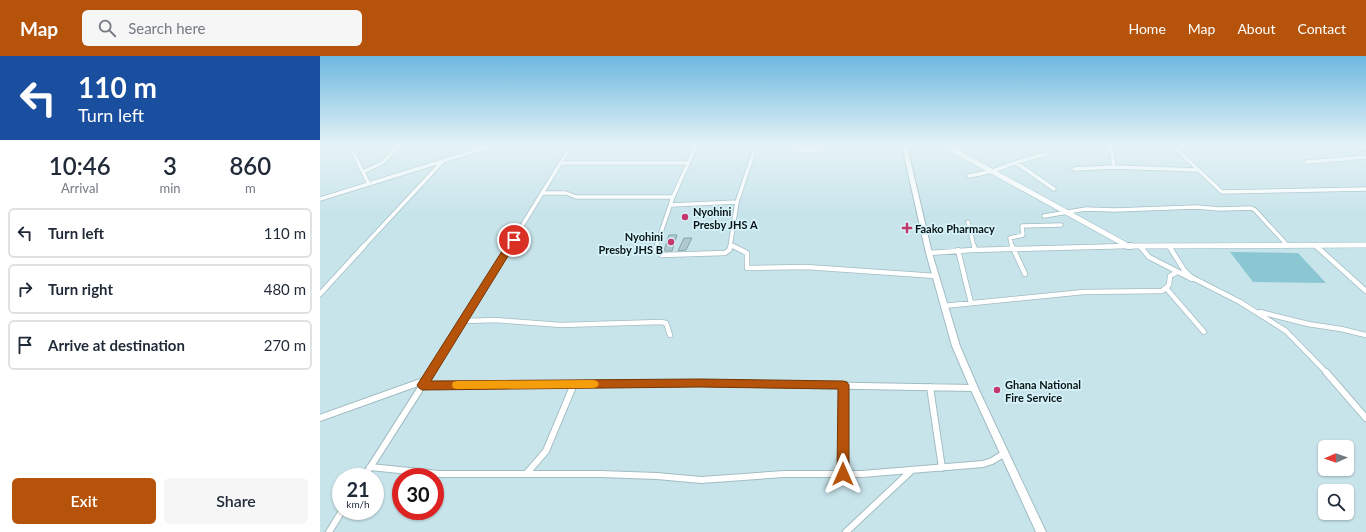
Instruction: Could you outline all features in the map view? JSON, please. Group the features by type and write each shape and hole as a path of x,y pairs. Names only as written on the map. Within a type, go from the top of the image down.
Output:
{"main road":[{"path":"909,168 943,306 956,346 1041,532"}],"street":[{"path":"361,168 369,184"},
{"path":"363,172 371,168"},
{"path":"320,199 420,168"},
{"path":"320,294 436,168"},
{"path":"558,168 464,321 370,467 439,474 527,473 657,476 701,480 784,474 843,474 942,468 986,464 1005,453"},
{"path":"686,168 673,197 655,251 657,254 725,253 729,250 738,202 749,168"},
{"path":"988,168 1128,246"},
{"path":"970,176 1000,168"},
{"path":"1024,168 1054,189"},
{"path":"1123,168 1197,170 1219,191 1225,193 1366,189"},
{"path":"542,193 566,193 576,197 673,197"},
{"path":"671,205 738,202"},
{"path":"1044,216 1066,211 1086,209 1115,210 1196,207 1220,209 1251,208 1255,210 1288,246"},
{"path":"968,222 975,250"},
{"path":"1025,274 1013,249 1010,238 1023,235 1022,226 1060,225"},
{"path":"731,245 747,253 747,268 806,267 936,276"},
{"path":"929,253 958,250 1168,245 1366,245"},
{"path":"1168,245 1184,270 1201,283"},
{"path":"1315,245 1366,291"},
{"path":"1140,246 1149,257 1256,312 1286,331 1366,418"},
{"path":"958,250 971,302"},
{"path":"943,306 971,302 1084,292 1162,291 1171,284 1170,276 1177,272"},
{"path":"1166,288 1204,332"},
{"path":"1256,312 1366,335"},
{"path":"464,321 495,320 561,325 661,322 666,323 670,335"},
{"path":"320,417 426,380"},
{"path":"422,385 699,383 974,388"},
{"path":"527,473 546,451 574,384"},
{"path":"843,385 843,474"},
{"path":"930,387 942,468"},
{"path":"846,532 912,470"},
{"path":"329,532 336,520"}],"shaded area":[{"path":"1230,252 1298,253 1326,283 1253,282"}],"building":[{"path":"669,235 677,235 672,251 664,251"},
{"path":"684,238 692,238 686,250 678,251"}],"slow traffic":[{"path":"457,385 593,384"}],"place":[{"name":"Nyohini Presby JHS A","path":"685,217"},
{"name":"Faako Pharmacy","path":"907,228"},
{"name":"Nyohini Presby JHS B","path":"671,242"},
{"name":"Ghana National Fire Service","path":"997,390"}],"route":[{"path":"514,240 422,385 699,383 843,385 843,474"}]}
